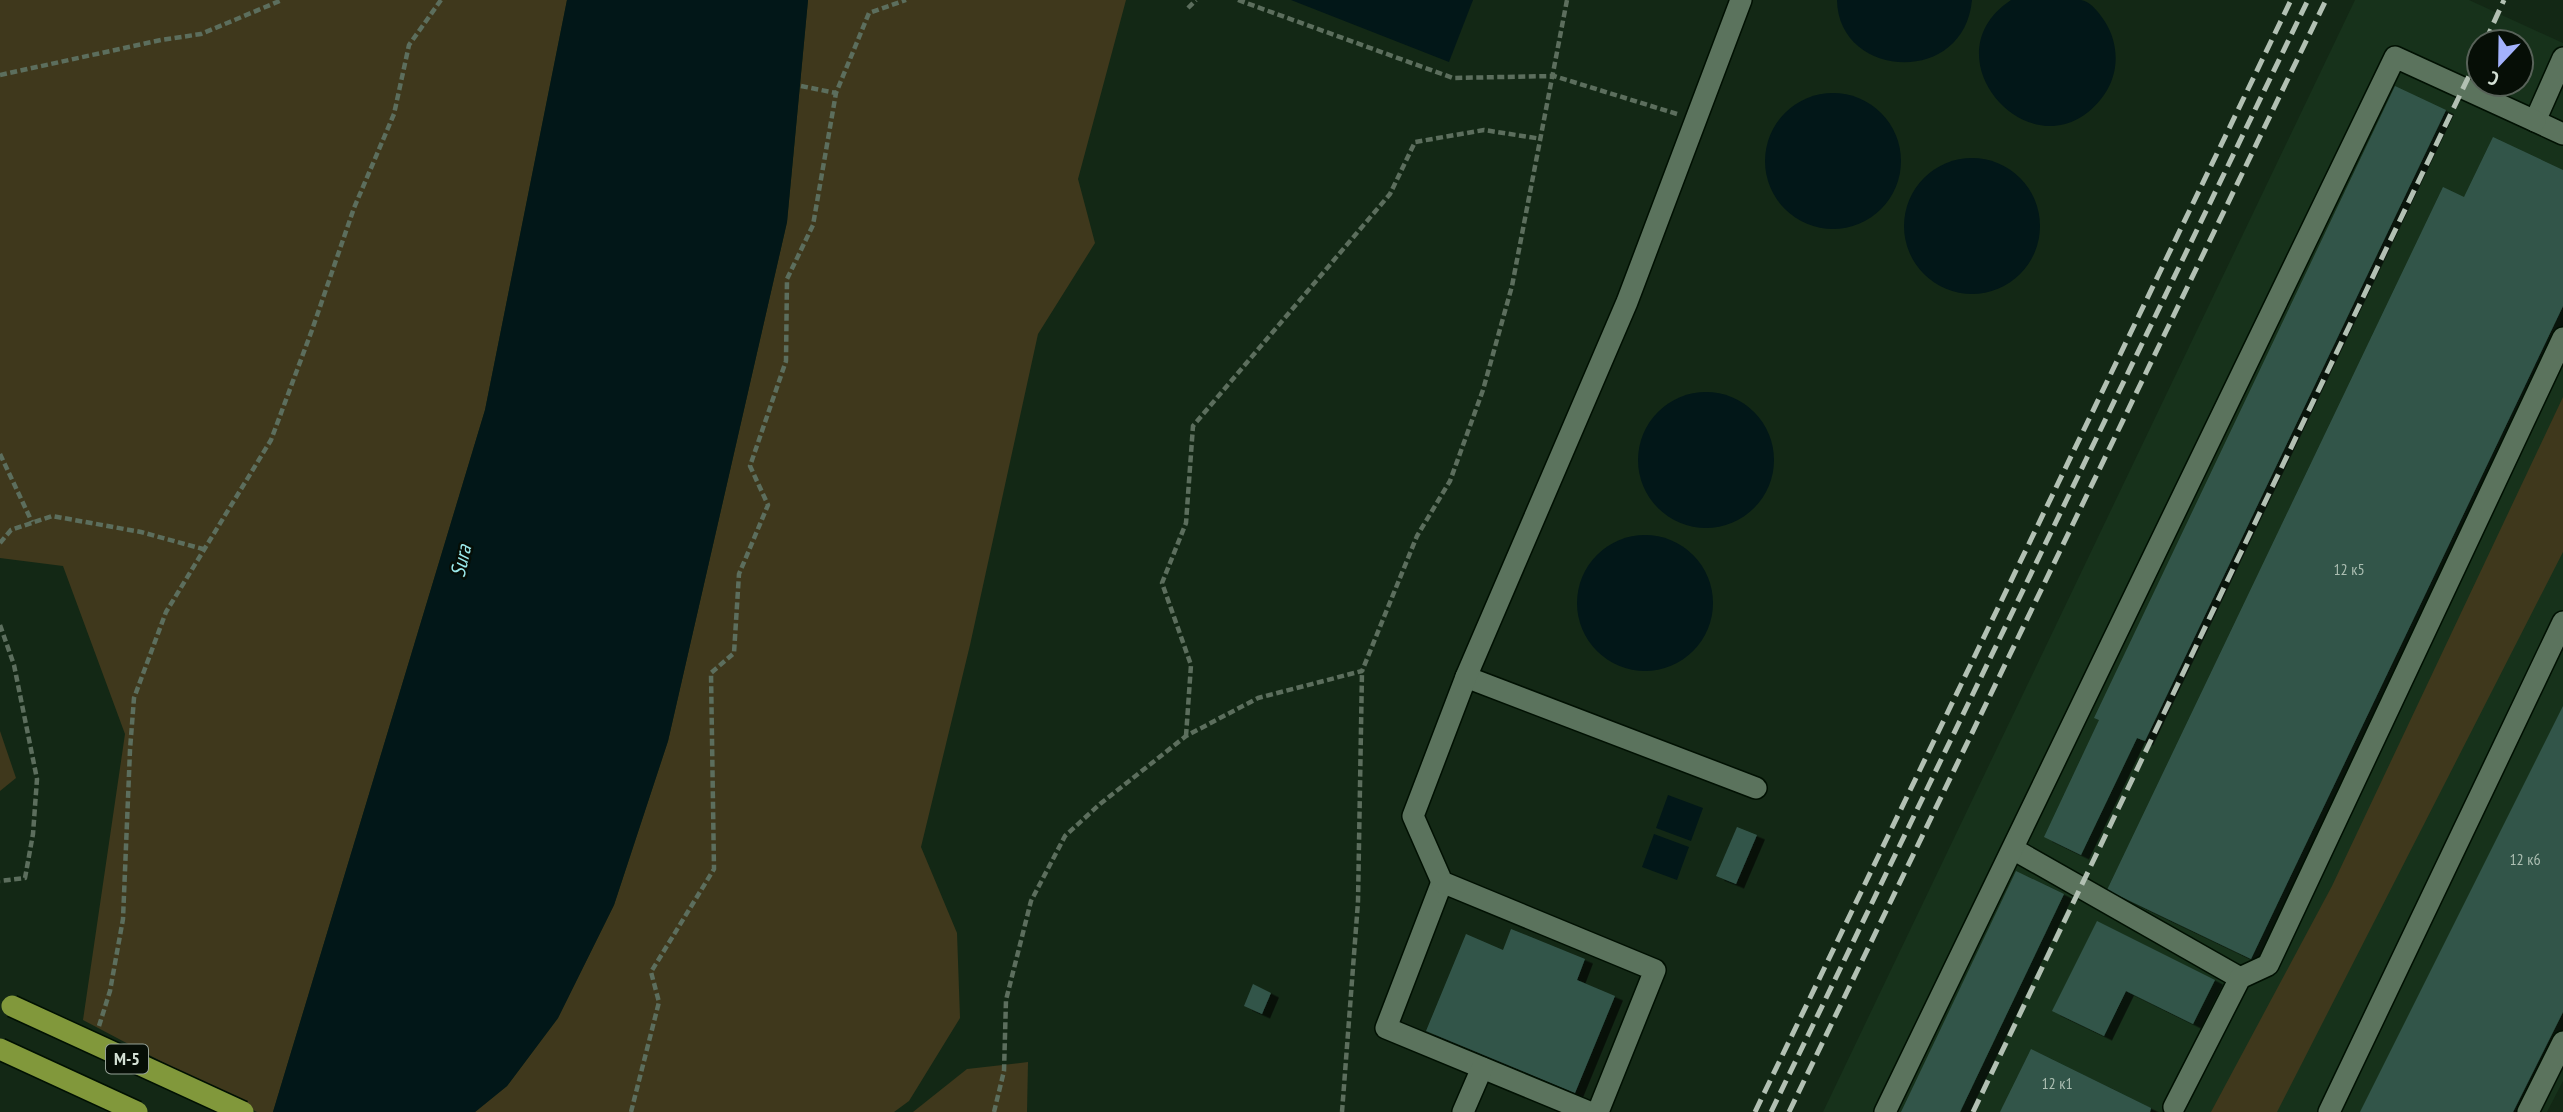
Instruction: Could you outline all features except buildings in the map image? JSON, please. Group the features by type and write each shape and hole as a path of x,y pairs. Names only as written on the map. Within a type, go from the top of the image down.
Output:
{"highway":[{"name":"М-5","path":"12,1006 243,1112"},
{"name":"М-5","path":"0,1049 137,1112"}],"lane":[{"path":"1598,1112 1656,970 1442,882 1413,817 1466,677 1627,302 1741,0"},
{"path":"1885,1112 2395,57 2563,134"},
{"path":"2535,121 2563,58"},
{"path":"2174,1107 2240,978 2268,965 2563,338"},
{"path":"2329,1112 2563,622"},
{"path":"1466,677 1756,788"},
{"path":"2012,849 2240,978"},
{"path":"1442,882 1387,1028 1589,1112"},
{"path":"2528,1112 2563,1042"},
{"path":"1463,1112 1482,1068"}],"path":[{"path":"0,75 161,40 201,34 282,0"},
{"path":"99,1027 110,991 123,919 134,698 166,612 271,440 354,208 394,114 409,45 441,0"},
{"path":"631,1112 659,1002 651,972 714,869 710,673 734,653 739,574 768,505 751,467 786,361 787,279 813,225 836,93 869,13 906,0"},
{"path":"1188,8 1196,0"},
{"path":"1238,0 1452,78 1554,76 1696,120"},
{"path":"1342,1112 1359,902 1362,671 1417,536 1450,481 1483,390 1512,286 1567,0"},
{"path":"801,86 836,93"},
{"path":"1185,736 1191,665 1162,583 1186,523 1193,426 1390,194 1415,142 1484,130 1542,139"},
{"path":"0,454 32,522"},
{"path":"1,542 11,530 52,516 141,532 203,549"},
{"path":"0,625 13,665 37,779 33,834 25,878 0,881"},
{"path":"994,1112 1003,1071 1006,1000 1031,901 1065,836 1100,803 1185,736 1258,698 1362,671"}],"shaded area":[{"path":"0,0 567,0 485,410 273,1112 257,1112 83,1020 125,734 63,566 0,558"},
{"path":"808,0 1126,0 1078,179 1095,243 1038,334 970,645 921,847 957,933 960,1018 909,1101 894,1112 475,1112 507,1086 558,1018 614,905 668,741 787,222"},
{"path":"2355,0 2469,0 2530,28 2465,28 2465,98 2535,98 2535,30 2563,43 2563,1081 2547,1112 1823,1112"},
{"path":"2563,397 2563,552 2277,1112 2211,1112 2332,886"},
{"path":"0,731 16,778 0,791"},
{"path":"1028,1062 1027,1112 913,1112 967,1069"}],"water":[{"name":"Sura","path":"567,0 808,0 787,222 668,741 614,905 558,1018 507,1086 475,1112 273,1112 485,410"},
{"path":"1291,0 1473,0 1449,62"},
{"path":"1837,0 1972,0 1964,28 1948,48 1926,59 1902,62 1878,58 1857,46 1843,26"},
{"path":"2011,0 2081,0 2095,8 2107,25 2116,55 2113,76 2104,95 2078,119 2050,126 2023,120 2000,103 1984,79 1979,52 1987,25"},
{"path":"1833,93 1859,98 1881,113 1896,135 1901,161 1896,187 1881,209 1859,224 1833,229 1807,224 1785,209 1770,187 1765,161 1770,135 1785,113 1807,98"},
{"path":"1972,158 1998,163 2020,178 2035,200 2040,226 2035,252 2020,274 1998,289 1972,294 1946,289 1924,274 1909,252 1904,226 1909,200 1924,178 1946,163"},
{"path":"1706,392 1732,397 1754,412 1769,434 1774,460 1769,486 1754,508 1732,523 1706,528 1680,523 1658,508 1643,486 1638,460 1643,434 1658,412 1680,397"},
{"path":"1645,535 1671,540 1693,555 1708,577 1713,603 1708,629 1693,651 1671,666 1645,671 1619,666 1597,651 1582,629 1577,603 1582,577 1597,555 1619,540"},
{"path":"1668,795 1703,808 1691,841 1656,828"},
{"path":"1654,834 1689,847 1677,880 1642,867"}],"railway":[{"path":"1755,1112 2291,0"},
{"path":"1771,1112 2308,0"},
{"path":"1789,1112 2326,0"},
{"path":"2491,28 2504,0"},
{"path":"1973,1112 2465,84"}]}
